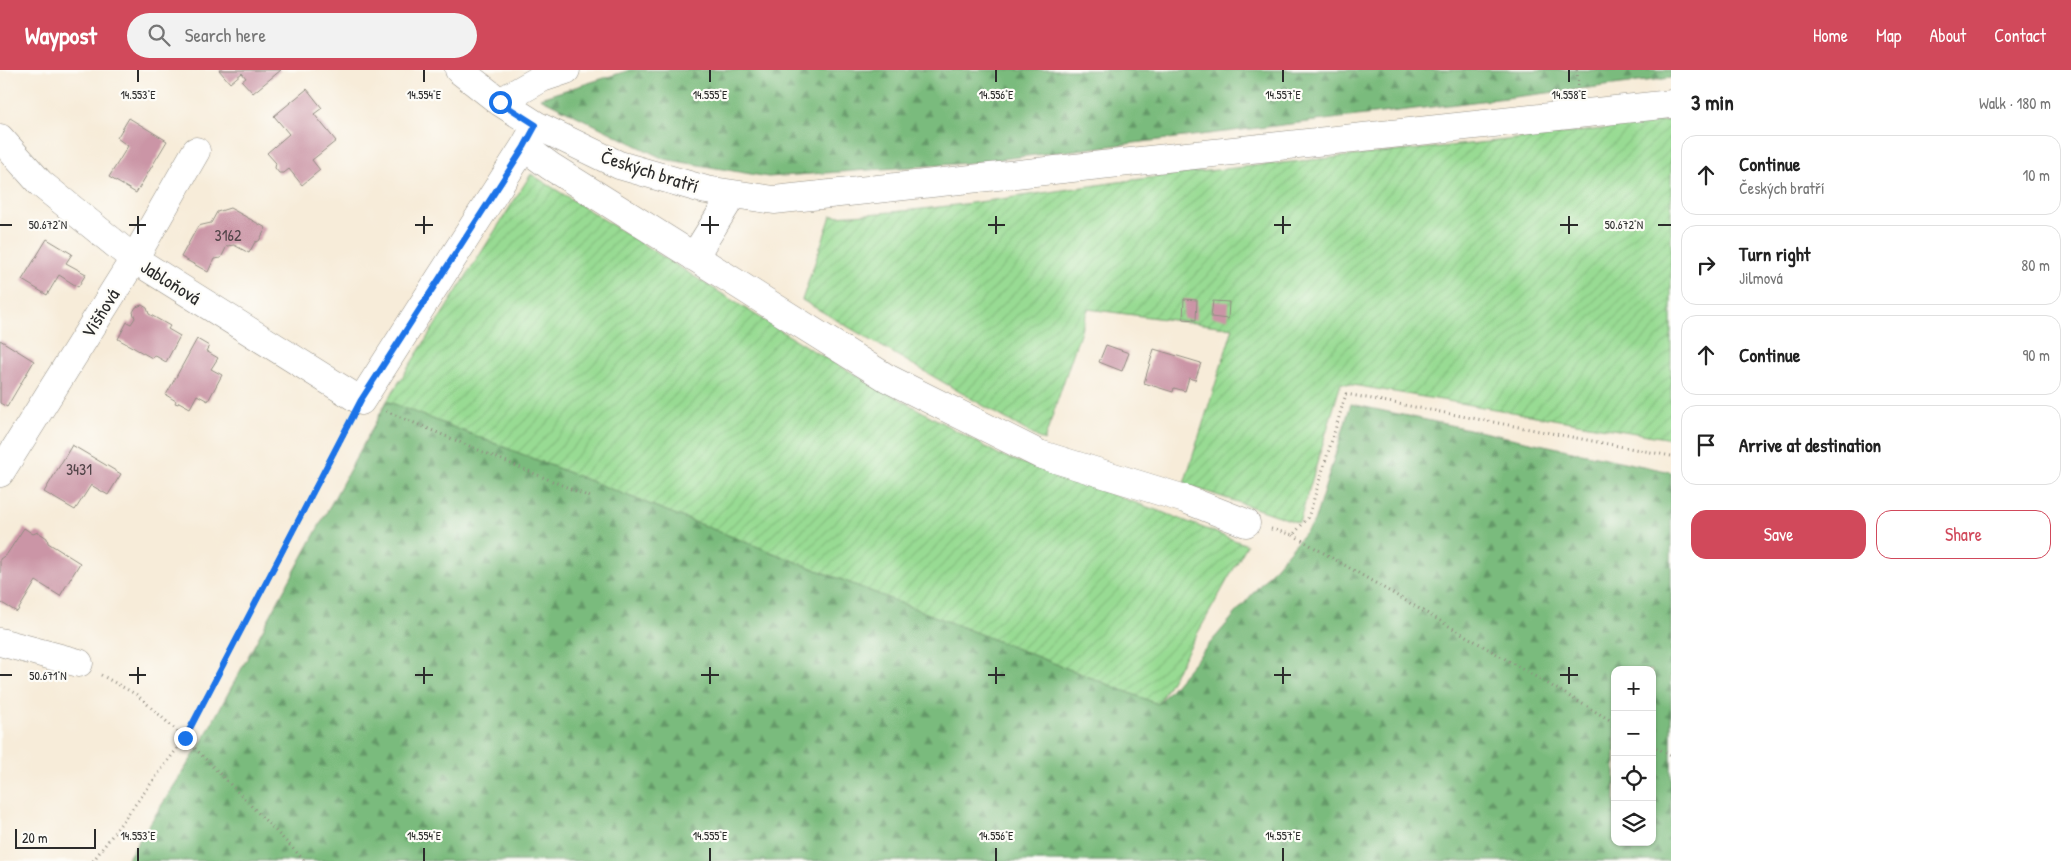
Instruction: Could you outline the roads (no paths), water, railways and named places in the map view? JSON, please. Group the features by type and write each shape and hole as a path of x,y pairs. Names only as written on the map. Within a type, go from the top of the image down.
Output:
{"street":[{"name":"Českých bratří","path":"459,70 500,102 530,136 619,165 706,190 774,200 1671,104"},
{"path":"500,102 542,78 566,70"},
{"path":"530,136 550,166 886,378 1039,454 1185,499 1246,523"},
{"name":"Jabloňová","path":"0,138 40,183 134,259 361,400 530,136"},
{"name":"Višňová","path":"0,473 134,259 196,150"},
{"path":"694,257 733,194"},
{"path":"0,642 79,663"}]}
